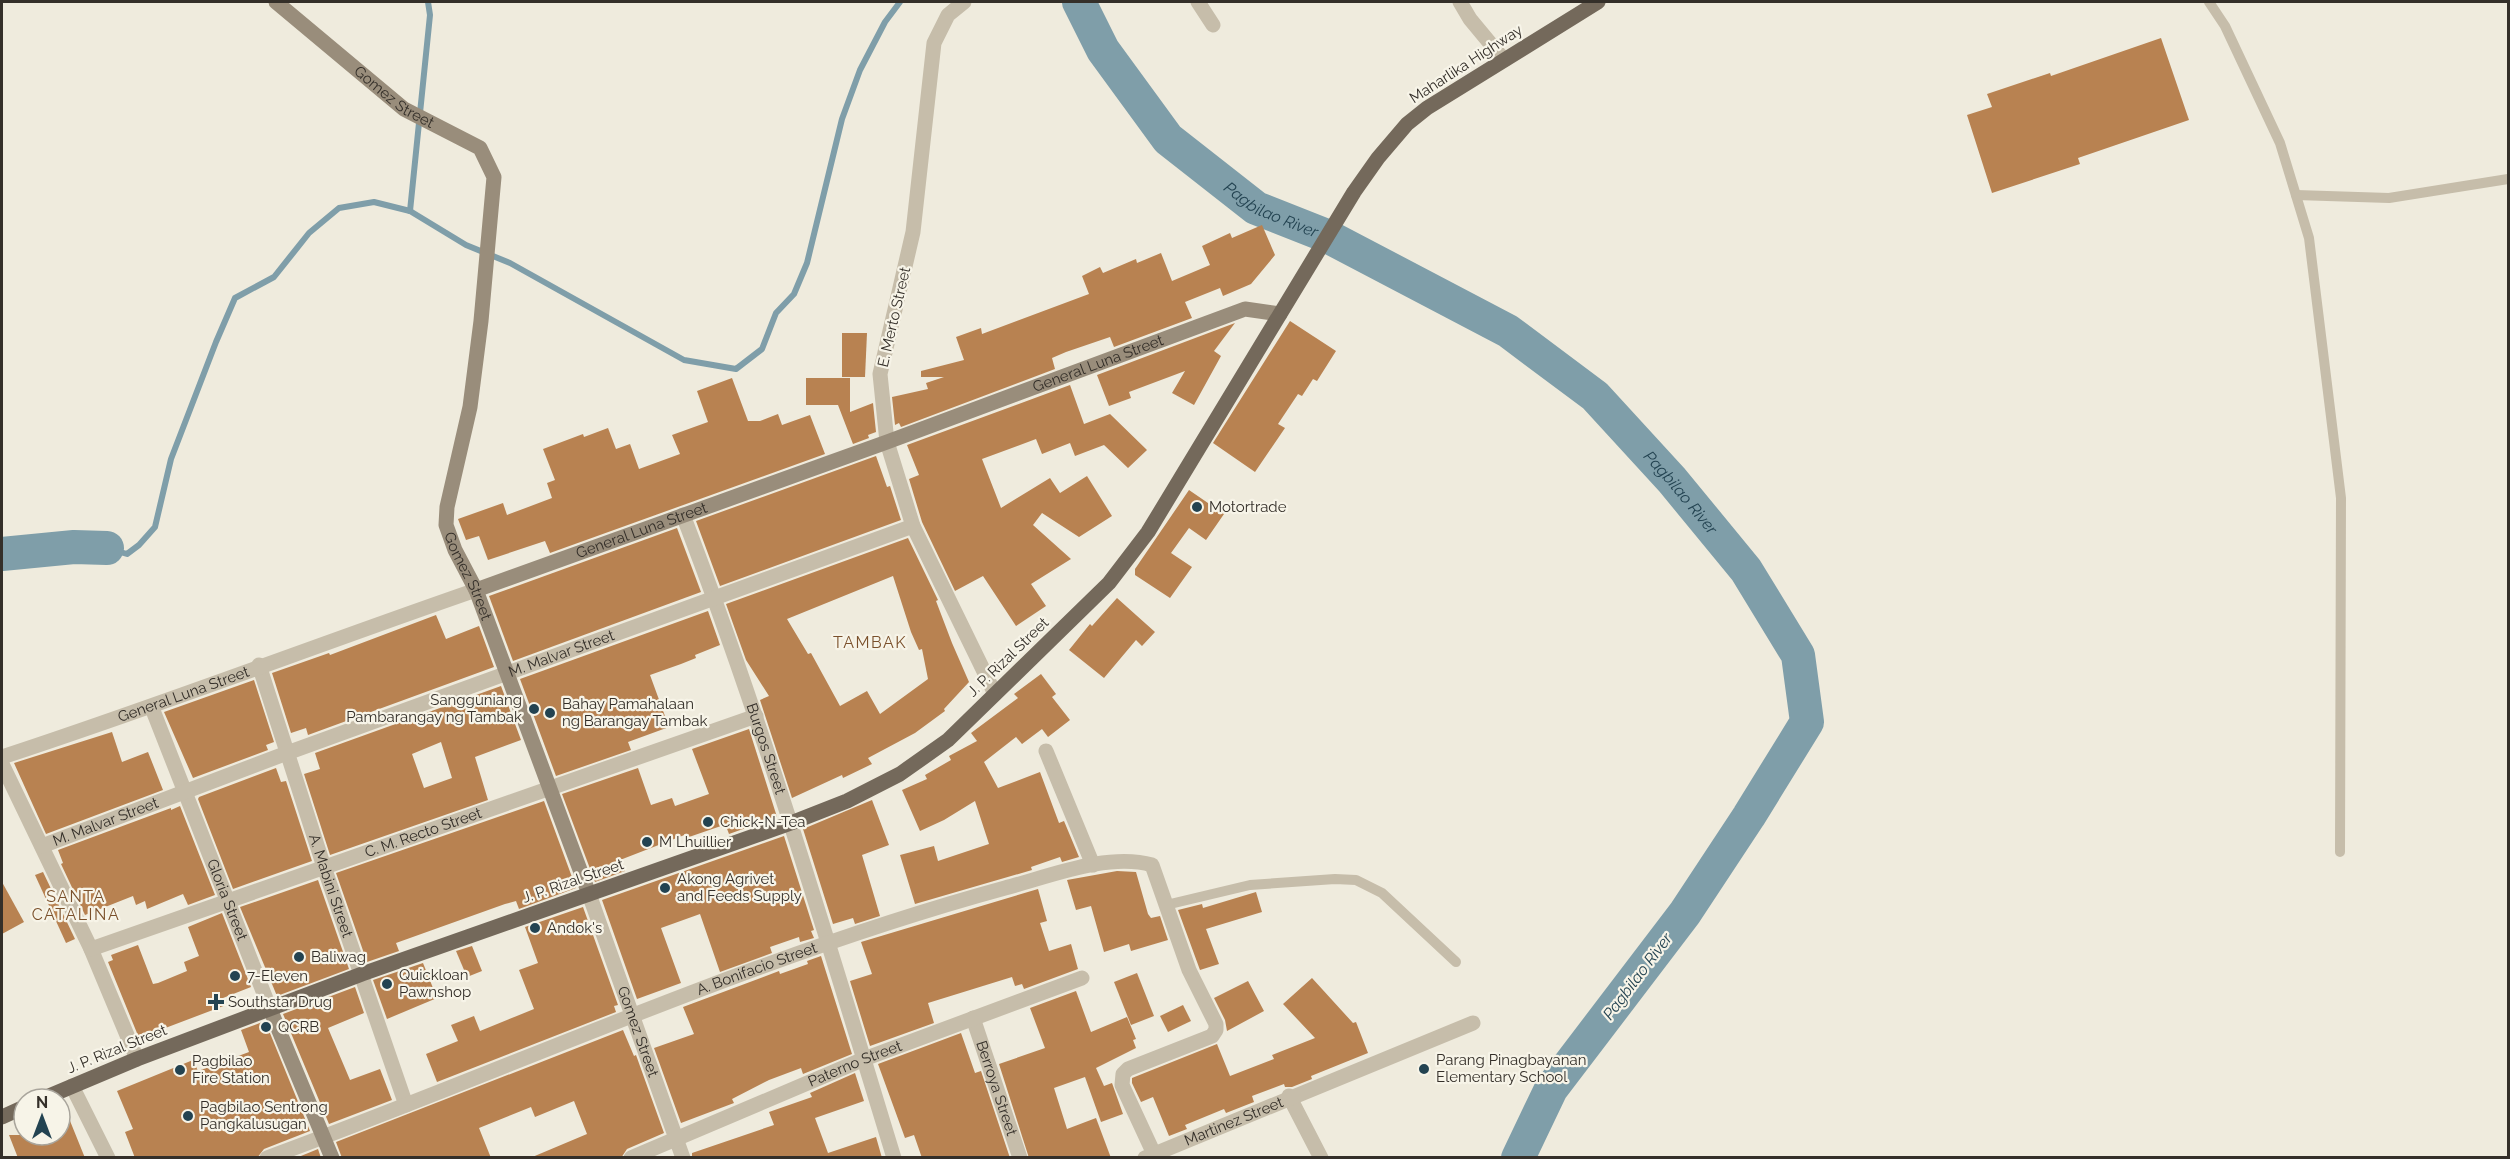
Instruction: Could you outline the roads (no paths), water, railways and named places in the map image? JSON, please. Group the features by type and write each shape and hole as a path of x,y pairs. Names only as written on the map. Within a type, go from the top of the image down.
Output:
{"main road":[{"name":"Maharlika Highway","path":"1310,263 1354,192 1378,158 1407,124 1427,108 1598,2"},
{"name":"J. P. Rizal Street","path":"72,1086 362,974 791,823 847,801 900,774 948,740 1109,583 1148,532 1310,263"}],"street":[{"name":"Gomez Street","path":"276,2 404,109 480,148 494,177 484,267 481,321 470,407 447,507 446,525 455,550 476,590 548,789 589,894 683,1158"},
{"name":"E. Merto Street","path":"964,2 948,15 934,43 913,232 880,374 887,442 913,526 995,694"},
{"path":"1198,2 1213,25"},
{"path":"1460,2 1470,19 1504,60"},
{"name":"General Luna Street","path":"2,757 152,708 260,665 887,442 1245,309 1280,314"},
{"name":"Burgos Street","path":"682,515 756,716 830,942 894,1158"},
{"name":"M. Malvar Street","path":"42,846 287,753 506,676 913,526"},
{"name":"A. Mabini Street","path":"260,665 324,867 406,1105"},
{"name":"Gloria Street","path":"152,708 270,1009 332,1158"},
{"name":"C. M. Recto Street","path":"92,950 756,716"},
{"path":"1046,751 1093,865"},
{"path":"2,764 92,950 137,1059"},
{"name":"A. Bonifacio Street","path":"267,1158 633,1015 830,942 905,917 1093,865 1135,860 1152,865 1189,970 1216,1024 1216,1030 1212,1036 1128,1069 1123,1074 1122,1085 1150,1156"},
{"name":"Paterno Street","path":"631,1158 864,1059 1082,978"},
{"name":"Berroya Street","path":"973,1018 1020,1158"},
{"name":"Martinez Street","path":"1150,1156 1289,1096 1473,1023"},
{"path":"72,1086 108,1158"},
{"path":"1289,1096 1321,1158"}],"lane":[{"path":"2209,2 2224,26 2280,143 2309,238 2341,498 2340,852"},
{"path":"2296,195 2389,198 2508,179"},
{"path":"1166,905 1250,885 1335,879 1356,880 1382,893 1456,962"}],"waterway":[{"path":"410,211 430,15 428,2"},
{"path":"107,548 127,554 139,545 155,527 171,459 235,298 274,277 309,233 339,208 374,202 410,211 466,245 510,263 684,360 736,369 762,349 776,313 794,294 807,263 842,119 860,70 885,22 900,2"},
{"name":"Pagbilao River","path":"1079,2 1103,50 1168,139 1256,208 1327,236 1508,331 1595,396 1672,480 1746,570 1798,655 1807,722 1685,913 1551,1089 1518,1158"},
{"path":"2,554 74,547 107,548"}],"place":[{"name":"Motortrade","path":"1197,507"},
{"name":"Sangguniang Pambarangay ng Tambak","path":"534,709"},
{"name":"Bahay Pamahalaan ng Barangay Tambak","path":"550,713"},
{"name":"Chick-N-Tea","path":"708,822"},
{"name":"M Lhuillier","path":"647,842"},
{"name":"Akong Agrivet and Feeds Supply","path":"665,888"},
{"name":"Andok's","path":"535,928"},
{"name":"Baliwag","path":"299,957"},
{"name":"7-Eleven","path":"235,976"},
{"name":"Quickloan Pawnshop","path":"387,984"},
{"name":"Southstar Drug","path":"216,1002"},
{"name":"QCRB","path":"266,1027"},
{"name":"Parang Pinagbayanan Elementary School","path":"1424,1069"},
{"name":"Pagbilao Fire Station","path":"180,1070"},
{"name":"Pagbilao Sentrong Pangkalusugan","path":"188,1116"}],"district":[{"name":"TAMBAK","path":"870,642"},
{"name":"SANTA CATALINA","path":"76,905"}]}
